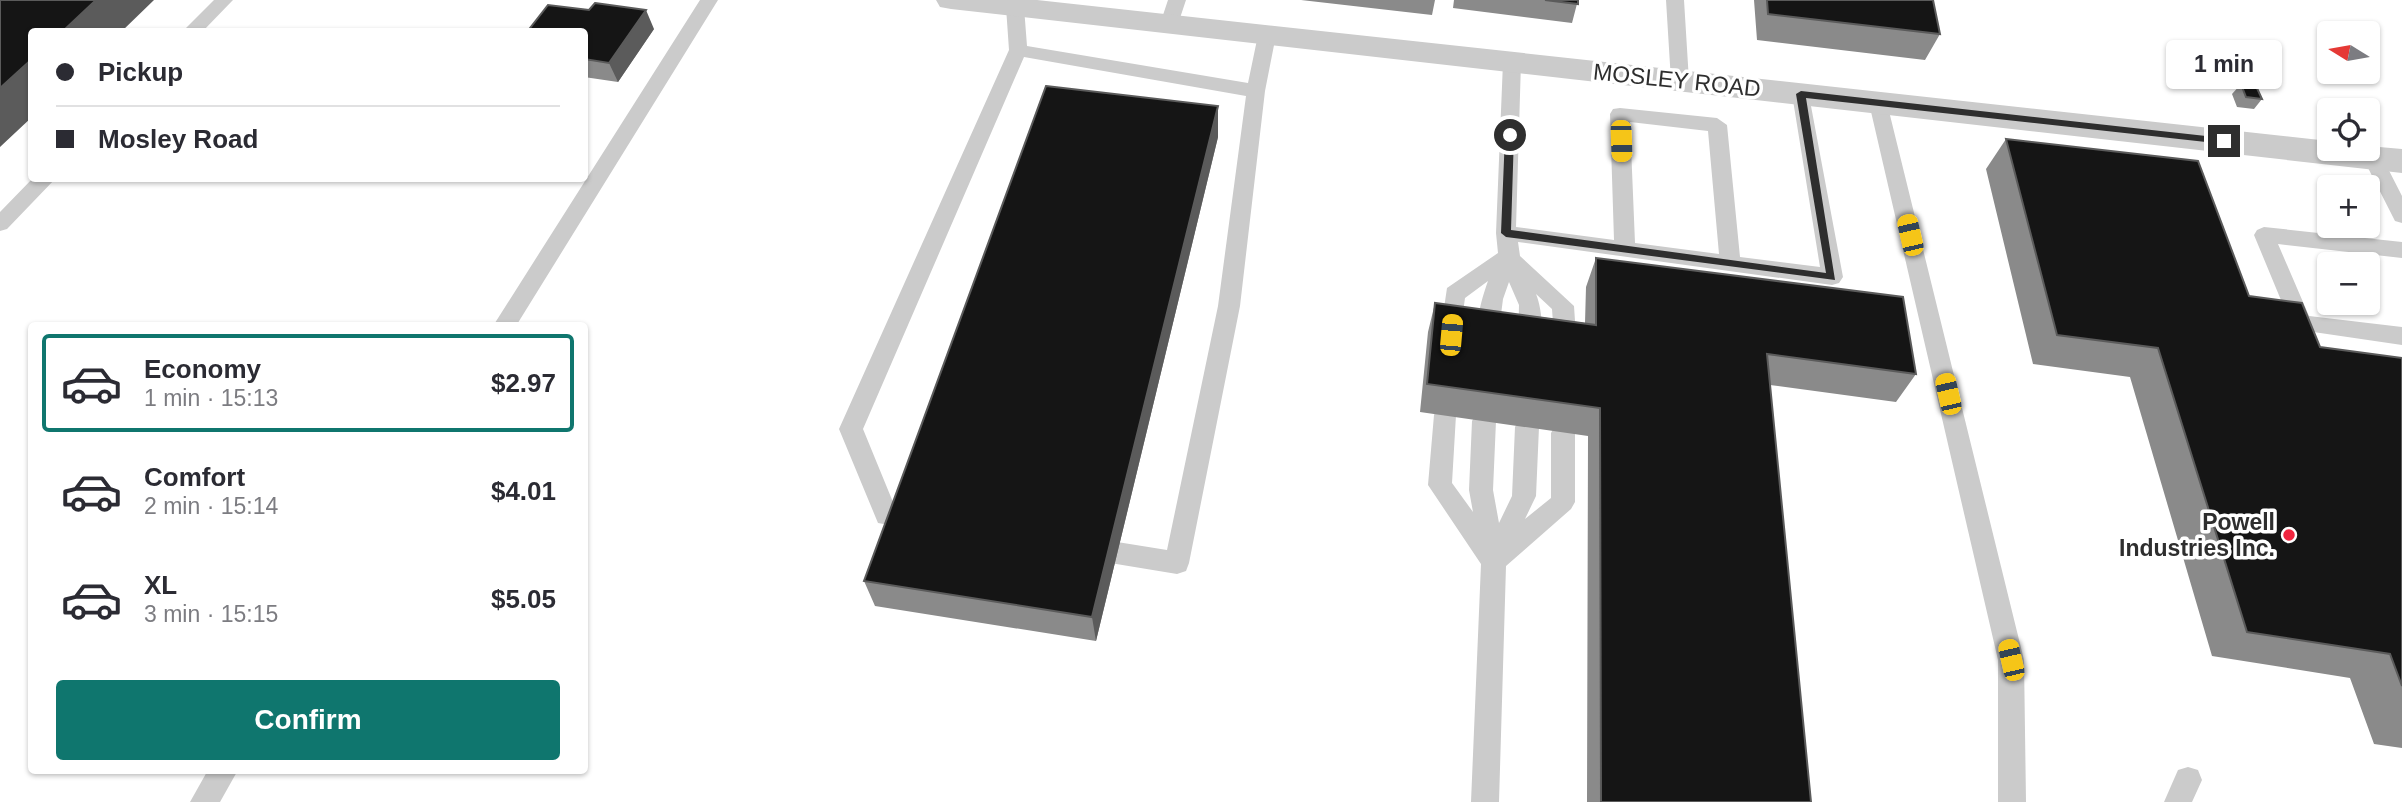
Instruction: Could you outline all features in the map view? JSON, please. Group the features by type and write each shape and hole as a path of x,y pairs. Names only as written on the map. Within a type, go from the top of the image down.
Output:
{"street":[{"name":"MOSLEY ROAD","path":"951,0 1015,7 1173,12 1267,35 2388,160"}],"lane":[{"path":"195,28 224,0"},
{"path":"507,322 709,0"},
{"path":"1675,0 1680,81"},
{"path":"941,524 887,516 851,429 1018,50 1015,7"},
{"path":"1060,543 1177,563 1229,306 1255,91 1267,35"},
{"path":"1018,50 1255,91"},
{"path":"1513,62 1506,233 1509,256 1530,305 1529,346"},
{"path":"1506,233 1832,277 1801,94"},
{"path":"1878,103 2011,660 2012,802"},
{"path":"1625,250 1620,114 1717,124 1730,264"},
{"path":"2388,160 2402,216"},
{"path":"0,224 42,182"},
{"path":"2402,250 2264,234 2301,323 2402,335"},
{"path":"1451,335 1455,294 1509,256"},
{"path":"1489,340 1492,299 1509,256"},
{"path":"1509,256 1563,306 1566,351"},
{"path":"1445,415 1440,485 1494,561"},
{"path":"1484,421 1481,490 1494,561 1485,802"},
{"path":"1494,561 1524,496 1527,428"},
{"path":"1494,561 1563,502 1563,433"},
{"path":"204,802 222,774"}],"building":[{"path":"0,0 96,0 66,28 28,28 28,63 0,88"},
{"path":"1545,0 1578,0 1578,4"},
{"path":"1767,0 1933,0 1940,34 1768,14"},
{"path":"595,3 646,10 609,63 588,60 588,28 530,28 548,5 589,10"},
{"path":"2241,84 2256,86 2262,99 2246,97"},
{"path":"1046,86 1218,106 1092,617 864,581"},
{"name":"Powell Industries Inc.","path":"2006,139 2198,161 2249,296 2302,303 2320,347 2402,358 2402,686 2390,654 2247,632 2158,348 2057,335"},
{"path":"1596,258 1903,297 1916,374 1767,354 1811,802 1601,802 1600,408 1427,384 1435,303 1596,325"}],"place":[{"name":"Powell Industries Inc.","path":"2289,535"}],"route":[{"path":"1510,135 1506,233 1832,277 1814,157 1801,94 2224,141"}]}
